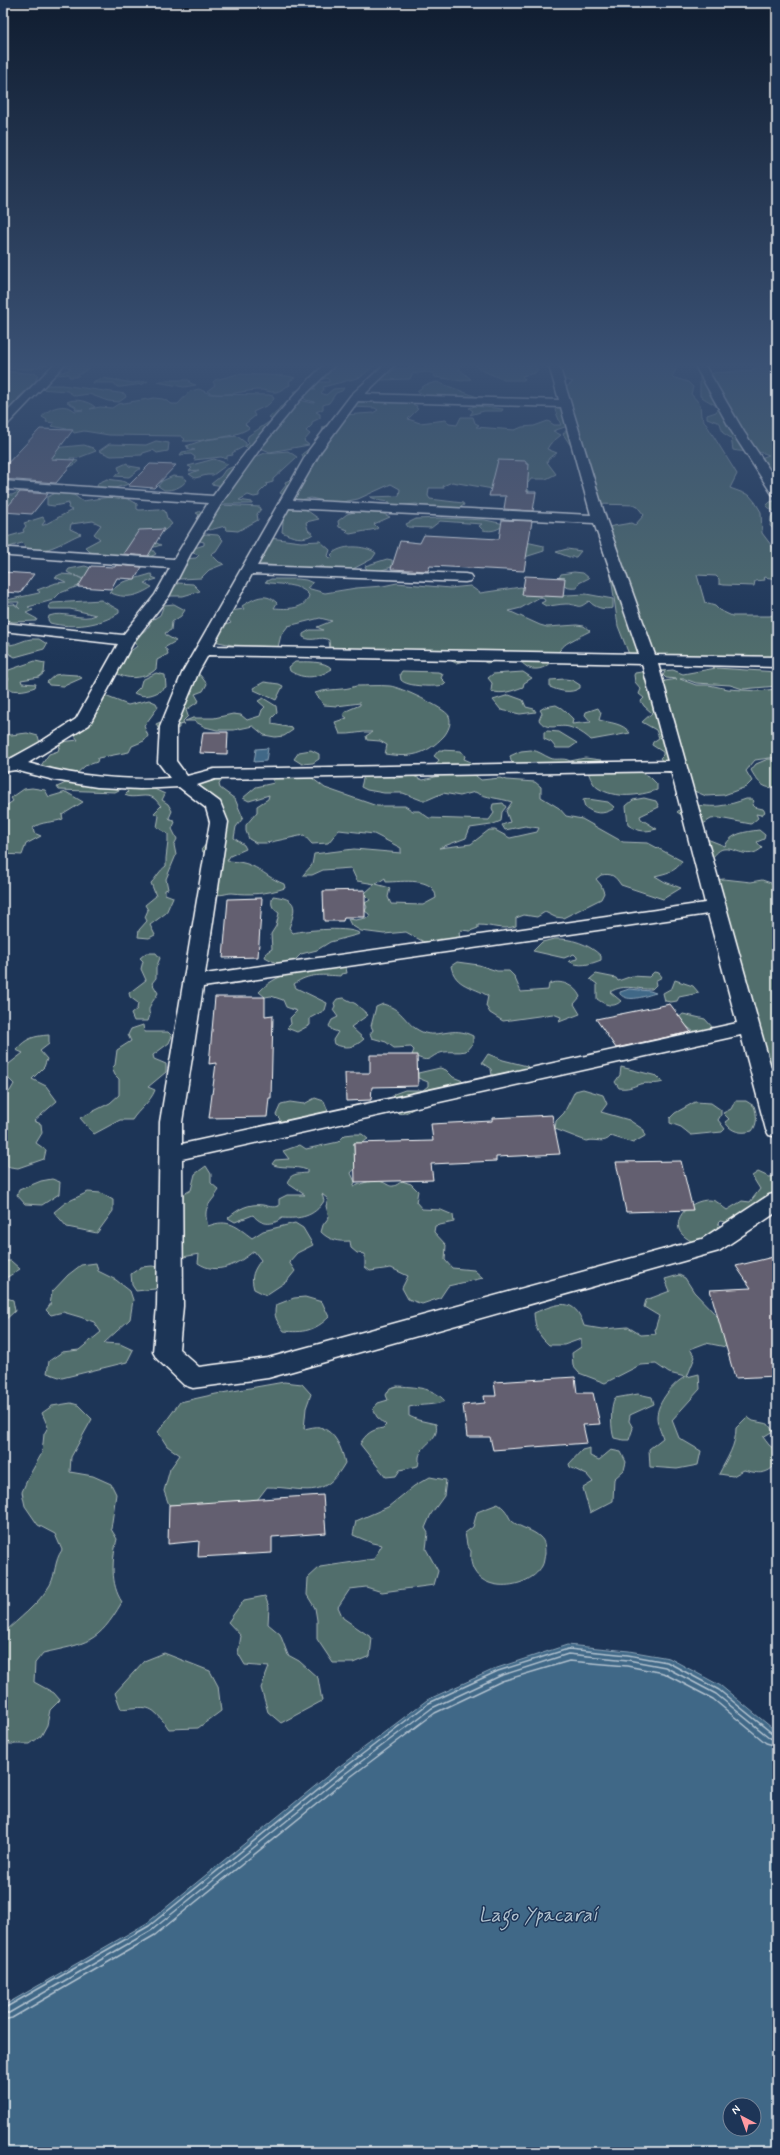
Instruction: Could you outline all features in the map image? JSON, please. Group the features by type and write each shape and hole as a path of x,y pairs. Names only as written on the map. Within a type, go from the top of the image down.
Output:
{"street":[{"path":"9,767 83,722 127,640 162,596 217,500 245,463"},
{"path":"130,782 159,773 164,769 167,762 168,727 191,671 308,463"},
{"path":"583,463 599,519 649,660 777,1130"},
{"path":"758,463 777,492"},
{"path":"3,485 217,500"},
{"path":"285,504 599,519"},
{"path":"10,552 179,564"},
{"path":"249,570 466,578"},
{"path":"3,627 127,640"},
{"path":"202,650 777,662"},
{"path":"167,762 183,782 214,806 219,822 171,1122 170,1306 166,1352 193,1378 268,1368 710,1245 777,1201"},
{"path":"9,767 53,776 130,782 183,782 214,774 678,766"},
{"path":"193,982 716,907"},
{"path":"171,1154 749,1027"}],"green space":[{"path":"36,463 76,463 69,467 57,467"},
{"path":"127,463 129,466 141,468 129,477 114,476 120,472 118,467"},
{"path":"201,463 224,463 228,464 213,475 195,478 189,474 199,470 189,471 192,468 188,466"},
{"path":"242,463 291,463 273,479 273,482 266,484 267,485 259,493 259,496 254,497 248,495 239,500 252,502 252,504 225,504 216,499 223,486 211,484 221,476 225,470"},
{"path":"303,463 547,463 556,474 546,479 531,479 528,483 519,485 529,490 528,495 452,482 443,486 444,488 429,488 428,496 430,499 463,503 464,505 456,510 423,508 417,504 390,506 390,502 381,501 370,497 399,496 400,489 391,484 358,499 342,502 328,502 311,498 294,501 280,493 286,485 285,482 299,476"},
{"path":"578,463 730,463 737,474 730,488 749,495 761,512 762,533 777,553 777,579 764,577 765,580 755,581 754,586 724,585 719,584 719,579 716,576 697,575 705,603 715,606 719,610 732,616 770,616 777,613 777,666 761,667 630,657 618,626 607,548 596,529 631,523 635,525 644,515 636,505 597,504 589,488 579,481 590,473"},
{"path":"758,463 777,463 777,472 758,466"},
{"path":"173,476 183,477 187,480 182,485 174,489 164,490 158,486 162,481"},
{"path":"107,479 122,481 129,484 115,488 97,487 98,483"},
{"path":"22,490 30,492 11,502 16,508 3,511 3,494 12,495"},
{"path":"56,493 74,495 82,501 110,497 124,498 137,504 137,509 139,510 159,509 165,511 167,518 172,524 152,541 161,545 151,548 156,554 150,557 142,558 90,552 85,547 100,539 94,534 101,525 93,521 71,524 70,529 81,534 48,549 35,550 25,547 22,543 9,547 3,544 3,538 24,532 23,530 26,526 24,523 43,517 45,521 42,525 44,525 72,510 68,508 69,503 54,506 47,505 47,497"},
{"path":"777,500 777,538 774,534 775,530 770,526 771,517 775,512 766,506 770,502"},
{"path":"221,505 260,507 261,509 257,514 258,520 238,531 226,530 225,526 210,530 205,529 196,521 199,515 196,513"},
{"path":"301,506 319,519 306,522 308,530 313,534 306,537 293,537 282,532 283,522 270,515 276,510"},
{"path":"357,511 384,514 390,517 374,524 378,528 376,529 350,534 346,532 348,530 339,527 338,521 347,514"},
{"path":"441,518 485,520 505,524 500,528 489,531 483,530 479,526 482,524 440,521 431,528 408,527 406,524 416,519"},
{"path":"205,534 218,535 223,540 216,551 211,554 219,562 224,564 209,570 201,578 178,578 181,575 177,570 187,565 183,559 196,558 199,555 190,552 191,549 204,545 204,542 200,541 200,537"},
{"path":"270,538 301,542 320,541 330,550 328,556 330,558 333,557 331,555 335,551 346,547 366,548 376,553 372,559 351,570 326,569 323,566 311,569 258,564 251,547"},
{"path":"526,542 544,546 544,551 525,557"},
{"path":"567,549 581,551 576,557 569,557 556,552"},
{"path":"387,559 392,560 392,567 378,571 367,570 365,566"},
{"path":"85,566 94,569 83,579 74,575 82,579 84,584 60,593 53,600 28,607 33,610 26,613 37,619 36,621 13,622 3,619 3,605 14,604 20,609 17,606 19,602 8,602 7,600 39,593 40,592 37,590 56,583 66,582 55,577 61,574 73,575 67,572 69,569"},
{"path":"574,572 583,573 589,578 579,583 577,588 568,588 558,580 561,574"},
{"path":"151,574 153,575 152,577 157,579 144,583 152,587 142,593 131,596 120,596 109,592 123,582"},
{"path":"271,579 306,580 313,583 307,588 325,593 397,583 450,588 470,586 480,593 521,587 546,596 586,594 613,599 613,608 600,608 589,601 582,606 566,604 546,606 541,603 545,601 540,597 521,608 509,611 547,627 577,625 584,626 590,631 565,645 551,662 542,668 537,669 530,668 515,660 502,660 487,663 476,658 456,663 445,658 330,649 329,640 323,638 307,639 303,637 303,634 310,630 323,630 317,627 332,621 320,618 288,626 281,635 278,647 232,645 214,641 220,627 231,623 226,617 230,611 244,609 242,606 259,597 268,597 273,599 277,603 274,608 295,608 304,604 307,600 309,595 300,588 265,582"},
{"path":"178,583 193,584 200,591 183,596 162,596"},
{"path":"101,600 119,610 119,613 95,623 77,626 59,625 50,623 48,620 49,616 61,614 85,617 96,615 70,609 50,609 49,605 53,603"},
{"path":"174,604 185,610 181,616 172,622 171,630 165,633 167,636 176,641 164,648 167,650 168,654 157,660 156,669 147,675 135,678 118,674 114,671 122,652 132,650 137,646 133,641 150,625 149,622 160,615 164,605"},
{"path":"31,639 39,639 47,644 44,649 15,657 6,652 3,653 3,642 10,642 10,645"},
{"path":"35,661 45,663 44,673 39,677 21,680 22,683 36,684 35,687 19,691 10,690 3,686 3,683 9,679 3,672"},
{"path":"295,662 320,663 329,666 332,669 316,676 300,676 290,671 289,667"},
{"path":"716,668 777,672 777,686 743,689 730,685 696,683 685,679 680,679 696,685 709,685 728,689 758,691 777,689 777,757 755,760 746,771 752,781 746,787 724,795 706,796 687,788 673,774 662,770 663,762 660,758 663,755 663,752 652,745 653,742 659,738 656,730 642,722 652,713 641,701 644,698 639,694 641,689 635,682 634,675 635,673 648,671 659,682 677,679 666,678 663,675 665,672 661,671 673,670 683,674"},
{"path":"402,671 438,672 443,674 441,678 446,683 444,685 434,686 409,684 401,680 400,674"},
{"path":"523,672 532,678 524,683 523,687 503,693 491,691 492,683 488,678 493,674"},
{"path":"156,673 165,675 166,687 159,692 147,696 134,693 140,687 142,680"},
{"path":"193,673 200,675 207,684 203,691 195,694 199,701 186,710 188,716 183,721 184,724 179,725 179,728 164,731 159,730 156,724 167,719 165,713"},
{"path":"55,675 77,675 82,678 64,686 49,685 47,682"},
{"path":"550,680 572,680 580,685 580,688 573,691 565,691 550,687"},
{"path":"264,682 283,686 276,700 254,690 253,688"},
{"path":"356,686 390,686 422,698 446,712 450,721 448,729 444,736 431,747 418,754 403,756 385,754 387,745 380,741 367,740 366,736 372,732 340,734 335,722 347,718 343,715 346,711 360,705 360,703 337,706 324,705 315,693 325,690"},
{"path":"509,695 523,700 526,707 534,709 536,712 520,714 501,710 493,700"},
{"path":"105,696 128,705 149,700 156,703 158,707 144,726 148,736 144,741 132,746 129,752 98,758 97,762 85,766 75,775 40,767 49,754 58,751 61,742 78,740 75,736 75,731 93,720 96,701"},
{"path":"263,698 276,706 277,713 272,718 272,724 292,728 293,730 284,736 275,737 264,735 253,726 234,730 217,730 205,727 194,721 185,721 193,718 214,718 233,714 241,715 247,720 260,716 265,707 258,701"},
{"path":"556,705 563,709 573,719 572,724 591,722 585,715 586,712 598,708 601,713 599,720 620,725 630,733 591,740 575,729 569,727 549,727 542,724 539,720 542,713 540,710 545,707"},
{"path":"544,732 559,732 577,743 570,748 556,748 551,742 544,739"},
{"path":"27,733 38,736 40,743 3,761 3,734 11,735"},
{"path":"311,750 319,754 319,759 313,763 302,764 294,759 299,752"},
{"path":"439,750 461,751 465,756 464,759 471,762 471,772 481,780 500,778 506,780 535,782 541,787 541,797 559,808 566,816 582,819 623,842 648,843 682,861 674,870 655,876 665,882 681,888 663,899 621,885 615,877 611,875 601,875 596,879 601,885 604,893 601,899 563,918 555,917 545,912 537,917 524,915 516,918 516,926 502,928 478,925 478,928 470,931 461,930 459,933 460,938 451,942 441,939 424,942 406,932 384,934 361,931 351,925 348,919 356,920 370,917 365,911 367,907 365,903 370,900 365,893 375,884 357,881 351,868 323,870 312,875 303,875 312,865 314,854 354,849 401,853 401,848 374,834 339,830 328,843 312,844 304,835 266,843 256,843 249,839 246,831 246,825 257,812 257,806 268,799 269,795 249,801 243,798 256,787 274,783 271,777 308,775 325,788 377,806 405,806 413,811 419,811 429,818 489,820 494,813 492,808 493,804 503,803 506,807 502,812 501,821 491,825 470,828 466,838 439,848 471,844 489,830 495,830 510,838 537,832 539,828 525,826 505,830 502,825 510,822 506,811 512,802 484,796 475,792 460,796 443,793 427,800 421,800 403,793 384,793 367,790 361,787 364,775 389,775 396,778 413,776 423,780 439,776 436,773 436,764 439,760 434,756","holes":["385,878 386,882 409,881 424,883 430,886 434,891 436,898 423,905 391,904 388,897 390,888 376,884"]},
{"path":"531,750 555,759 565,759 570,761 585,758 601,760 597,768 515,765 511,761 510,756 521,751"},
{"path":"768,759 777,759 777,786 769,787 761,784 755,778 751,770 756,764"},
{"path":"588,772 639,772 649,776 657,784 657,790 635,795 612,794 596,787"},
{"path":"219,777 222,780 219,784 220,788 235,799 243,818 236,827 234,838 244,845 246,849 230,856 227,861 253,866 284,884 285,888 258,894 216,894 209,857 201,850 208,842 213,819 194,782"},
{"path":"70,781 118,787 121,789 115,792 59,790 57,787"},
{"path":"32,788 45,790 49,797 66,792 83,802 62,815 63,819 43,823 33,828 34,833 41,836 26,844 22,855 3,854 3,808 13,801 11,798 24,789"},
{"path":"125,788 152,788 165,794 162,800 168,804 172,811 169,818 175,822 172,829 177,839 174,845 176,855 166,879 168,889 165,890 165,894 173,897 166,913 150,925 155,935 149,938 138,937 139,930 147,921 145,917 148,910 145,905 156,896 151,883 166,866 168,834 157,827 159,816 154,813 161,806 152,797 132,797 125,795 128,792"},
{"path":"644,798 656,801 659,807 640,816 641,819 657,829 642,831 628,825 626,806 633,800"},
{"path":"588,799 608,802 614,807 606,812 595,812 585,807 583,800"},
{"path":"746,799 752,799 754,801 752,805 754,807 763,809 765,812 761,815 756,814 758,818 751,824 719,818 711,819 703,824 688,819 677,812 682,808 692,805 719,806"},
{"path":"759,830 765,835 764,839 757,842 762,848 757,852 746,854 723,849 711,859 692,850 690,845 691,842 707,839 725,846 731,838 739,834"},
{"path":"724,879 751,882 762,880 774,884 777,883 777,1089 715,880"},
{"path":"273,896 287,899 293,905 294,909 289,928 293,933 339,929 360,934 330,942 317,950 301,954 294,961 278,964 265,957 267,952 272,949 271,934 276,926 279,913 272,906"},
{"path":"554,939 573,941 585,945 601,956 601,960 580,965 569,961 577,959 574,954 564,958 533,951 542,942"},
{"path":"146,953 156,953 160,958 156,968 156,978 152,983 158,993 149,1009 150,1015 148,1021 134,1021 131,1014 137,1009 138,1003 130,997 129,993 146,980 141,969 143,961 140,958"},
{"path":"457,962 479,965 497,971 509,971 514,976 521,992 548,990 549,984 558,982 567,984 575,989 580,997 574,1004 580,1014 559,1022 561,1017 553,1014 503,1021 490,1013 486,1006 488,996 465,985 456,978 451,966"},
{"path":"342,965 346,968 347,973 341,974 341,976 311,976 299,980 294,984 296,988 327,1003 325,1010 310,1018 310,1025 297,1032 287,1028 291,1024 290,1018 297,1011 286,1007 283,1000 271,996 265,997 259,992 277,978 287,974 308,969"},
{"path":"654,972 659,973 662,977 655,981 656,985 652,989 626,987 615,989 610,992 621,1001 615,1005 606,1004 597,999 597,984 590,979 596,974 616,978 618,981 632,976 649,977"},
{"path":"675,980 693,986 699,993 679,997 677,1001 665,1001 663,993 672,988"},
{"path":"344,998 356,1004 368,1015 351,1027 364,1039 350,1047 342,1047 334,1044 333,1040 338,1032 332,1030 329,1026 332,1020 338,1017 333,1010 335,1006 334,1003 337,999"},
{"path":"383,1004 396,1010 411,1025 422,1032 428,1034 452,1032 465,1033 473,1036 473,1043 466,1051 444,1052 427,1060 412,1055 414,1050 411,1047 394,1048 386,1042 372,1038 370,1034 373,1030 371,1026 376,1007"},
{"path":"683,1014 705,1019 714,1029 693,1035 694,1032 677,1019"},
{"path":"143,1025 144,1032 168,1032 172,1036 169,1043 153,1055 154,1059 166,1064 166,1072 148,1087 155,1090 153,1095 132,1120 120,1120 94,1134 80,1118 110,1103 119,1095 119,1079 115,1075 112,1068 115,1065 117,1050 131,1041 128,1035 131,1029"},
{"path":"49,1035 49,1044 40,1051 47,1059 44,1067 32,1079 46,1086 57,1101 34,1121 41,1124 42,1133 36,1143 46,1150 44,1159 18,1168 3,1166 3,1136 5,1134 3,1131 3,1095 10,1091 14,1084 5,1075 5,1067 23,1053 16,1050 27,1040 39,1036"},
{"path":"488,1054 503,1060 527,1066 536,1078 506,1087 494,1088 491,1069 482,1063"},
{"path":"621,1067 657,1076 663,1082 643,1083 632,1087 619,1088 615,1082 620,1075"},
{"path":"440,1068 446,1070 453,1077 463,1081 461,1096 447,1100 424,1103 402,1114 393,1111 391,1099 394,1094 405,1090 423,1090 428,1086 428,1082 418,1078 418,1073"},
{"path":"583,1089 603,1095 607,1104 601,1112 629,1120 644,1130 645,1136 633,1143 611,1136 602,1141 586,1141 555,1129 556,1121 564,1113 575,1091"},
{"path":"315,1098 324,1101 328,1111 334,1115 276,1125 280,1119 276,1115 281,1104 290,1102 304,1104"},
{"path":"735,1101 746,1101 754,1106 756,1119 752,1131 744,1132 733,1130 725,1122 729,1119 723,1113 731,1109"},
{"path":"695,1102 711,1103 721,1110 721,1115 718,1120 725,1129 722,1132 691,1135 681,1127 670,1123 670,1118 675,1113"},
{"path":"362,1134 368,1139 362,1143 354,1143 355,1168 351,1173 355,1182 353,1187 365,1182 374,1181 382,1182 389,1186 394,1186 402,1181 411,1184 418,1191 416,1202 422,1209 441,1210 453,1215 454,1222 435,1226 434,1232 446,1245 445,1260 452,1268 474,1270 483,1278 448,1286 440,1298 422,1304 408,1299 402,1288 408,1276 391,1268 370,1271 365,1267 365,1254 357,1253 351,1248 350,1241 334,1240 321,1232 323,1225 329,1217 326,1206 328,1199 322,1194 324,1201 316,1211 306,1216 282,1218 271,1223 260,1221 253,1215 235,1222 228,1218 240,1209 248,1206 263,1205 277,1207 279,1206 279,1199 287,1195 305,1195 287,1183 290,1177 307,1173 307,1170 272,1164 275,1160 289,1159 283,1151 300,1145 306,1149 338,1142 345,1135"},
{"path":"206,1166 211,1174 211,1183 219,1190 206,1210 208,1226 227,1223 237,1227 252,1238 263,1231 295,1223 303,1228 313,1245 297,1253 289,1262 295,1271 287,1281 266,1295 254,1289 252,1280 253,1273 261,1260 254,1251 234,1264 220,1268 205,1267 198,1263 199,1254 183,1257 178,1253 171,1201 191,1190 195,1174"},
{"path":"758,1172 769,1177 777,1176 777,1194 729,1223 720,1221 718,1223 721,1228 695,1244 682,1234 679,1229 678,1222 680,1216 690,1206 696,1203 709,1200 715,1201 727,1210 742,1201 750,1202 760,1189 752,1176"},
{"path":"52,1179 60,1182 59,1194 42,1205 25,1204 17,1195 19,1190 41,1181"},
{"path":"88,1192 101,1193 113,1200 113,1211 97,1233 67,1227 54,1212 65,1203"},
{"path":"3,1261 11,1261 20,1269 3,1280"},
{"path":"96,1263 98,1271 116,1280 130,1291 133,1300 130,1319 104,1343 120,1344 133,1350 127,1362 62,1378 47,1373 49,1361 62,1352 79,1350 101,1332 94,1322 63,1312 51,1315 46,1310 50,1305 52,1292 68,1275 81,1265"},
{"path":"152,1266 165,1268 164,1283 155,1289 136,1291 132,1285 131,1274 141,1267"},
{"path":"679,1275 685,1278 694,1292 717,1316 726,1321 733,1339 726,1347 706,1343 690,1349 695,1357 687,1377 699,1374 700,1389 672,1420 679,1438 701,1451 698,1465 677,1469 650,1467 649,1449 663,1438 657,1420 660,1406 666,1394 685,1377 669,1373 656,1364 640,1365 605,1383 579,1373 573,1366 572,1353 581,1347 581,1339 564,1345 549,1345 538,1331 534,1313 565,1304 576,1310 584,1326 602,1329 628,1327 641,1335 656,1334 655,1329 659,1316 644,1307 646,1300 670,1291 665,1279"},
{"path":"3,1297 13,1300 15,1311 3,1322"},
{"path":"305,1297 322,1302 329,1317 324,1322 308,1330 297,1332 284,1331 276,1319 276,1305 294,1298"},
{"path":"284,1382 302,1384 311,1394 306,1408 304,1429 320,1427 326,1429 334,1437 340,1447 345,1463 337,1475 329,1483 312,1490 267,1487 251,1508 169,1505 164,1491 170,1469 180,1455 167,1446 158,1432 180,1402"},
{"path":"397,1386 416,1387 429,1390 440,1396 445,1401 437,1404 409,1407 409,1416 418,1420 436,1424 437,1429 433,1438 423,1448 419,1457 418,1466 400,1470 396,1476 386,1477 360,1444 369,1433 383,1428 386,1425 377,1417 373,1409 378,1403 388,1400 386,1395 390,1388"},
{"path":"638,1394 652,1397 654,1404 630,1415 629,1421 633,1428 629,1440 614,1438 612,1430 613,1401 615,1398"},
{"path":"71,1403 78,1405 92,1419 71,1457 70,1472 93,1476 111,1484 116,1494 111,1529 117,1539 113,1571 115,1587 122,1602 106,1626 90,1640 71,1647 43,1653 35,1663 34,1682 54,1693 60,1700 50,1710 47,1725 41,1736 30,1744 9,1744 7,1736 3,1735 3,1634 34,1605 50,1585 59,1554 62,1550 55,1534 38,1525 25,1506 22,1492 42,1453 44,1434 48,1427 42,1413 52,1406"},
{"path":"747,1417 753,1421 768,1424 773,1431 763,1437 774,1449 777,1463 766,1472 758,1473 744,1470 733,1476 719,1474 733,1446 736,1428"},
{"path":"590,1448 590,1456 599,1460 611,1450 621,1452 626,1462 624,1470 614,1479 613,1501 590,1513 583,1488 593,1482 587,1475 570,1467 569,1464 582,1450"},
{"path":"430,1477 446,1480 444,1496 431,1514 425,1528 428,1533 426,1549 438,1571 434,1585 382,1592 366,1587 350,1589 338,1607 343,1618 372,1638 370,1656 353,1663 333,1663 317,1639 317,1620 315,1608 307,1595 308,1578 320,1567 374,1559 382,1545 372,1543 353,1535 356,1521 388,1507 414,1486"},
{"path":"498,1504 506,1511 513,1522 537,1535 543,1540 544,1545 545,1554 542,1566 534,1575 524,1581 512,1585 499,1585 487,1582 478,1576 472,1565 471,1551 467,1545 465,1533 473,1527 477,1512"},
{"path":"265,1596 269,1607 268,1624 280,1634 288,1655 299,1661 318,1678 322,1701 281,1723 268,1712 261,1688 269,1667 245,1665 238,1653 241,1636 228,1622 244,1600"},
{"path":"164,1653 210,1671 218,1686 221,1711 198,1728 169,1729 158,1715 150,1709 139,1707 121,1709 115,1693 144,1661"}],"water":[{"path":"268,748 266,761 254,762 256,749"},
{"path":"629,989 656,993 632,998 623,997 620,994 620,992"},
{"name":"Lago Ypacaraí","path":"567,1645 629,1651 669,1658 721,1686 777,1732 777,2152 3,2152 3,2006 147,1923 336,1769 427,1700 497,1668"}],"building":[{"path":"8,463 73,463 56,483 3,479 3,468"},
{"path":"497,463 526,463 526,464 529,464 527,492 536,492 533,511 504,509 506,496 489,496"},
{"path":"150,464 176,465 154,488 128,486"},
{"path":"20,492 48,494 32,514 3,512"},
{"path":"502,520 532,521 524,571 430,566 428,571 391,569 400,541 420,543 424,535 499,539"},
{"path":"164,529 148,556 123,554 139,530"},
{"path":"116,565 142,567 135,579 117,578 111,589 78,587 91,566 115,567"},
{"path":"3,572 34,574 20,593 3,592"},
{"path":"525,576 565,578 563,597 522,595"},
{"path":"203,732 228,732 227,754 200,753"},
{"path":"365,890 365,917 344,917 343,921 324,921 323,891"},
{"path":"262,898 258,957 223,958 228,899"},
{"path":"215,997 265,997 265,1016 273,1015 271,1098 269,1098 267,1117 209,1118 216,1063 209,1064"},
{"path":"670,1004 691,1032 616,1048 596,1019"},
{"path":"370,1055 417,1055 418,1086 372,1087 371,1100 346,1101 345,1073 370,1073"},
{"path":"552,1115 560,1154 496,1157 496,1161 431,1164 433,1180 355,1182 354,1143 433,1141 431,1124 492,1121 492,1118"},
{"path":"681,1161 693,1210 626,1212 616,1162"},
{"path":"777,1256 777,1376 735,1378 710,1290 751,1288 736,1266"},
{"path":"575,1377 577,1393 593,1393 600,1424 583,1425 587,1443 493,1450 490,1437 467,1437 463,1405 485,1403 484,1396 496,1396 494,1382"},
{"path":"323,1495 326,1533 272,1537 272,1553 198,1557 199,1541 168,1544 169,1505"}]}
